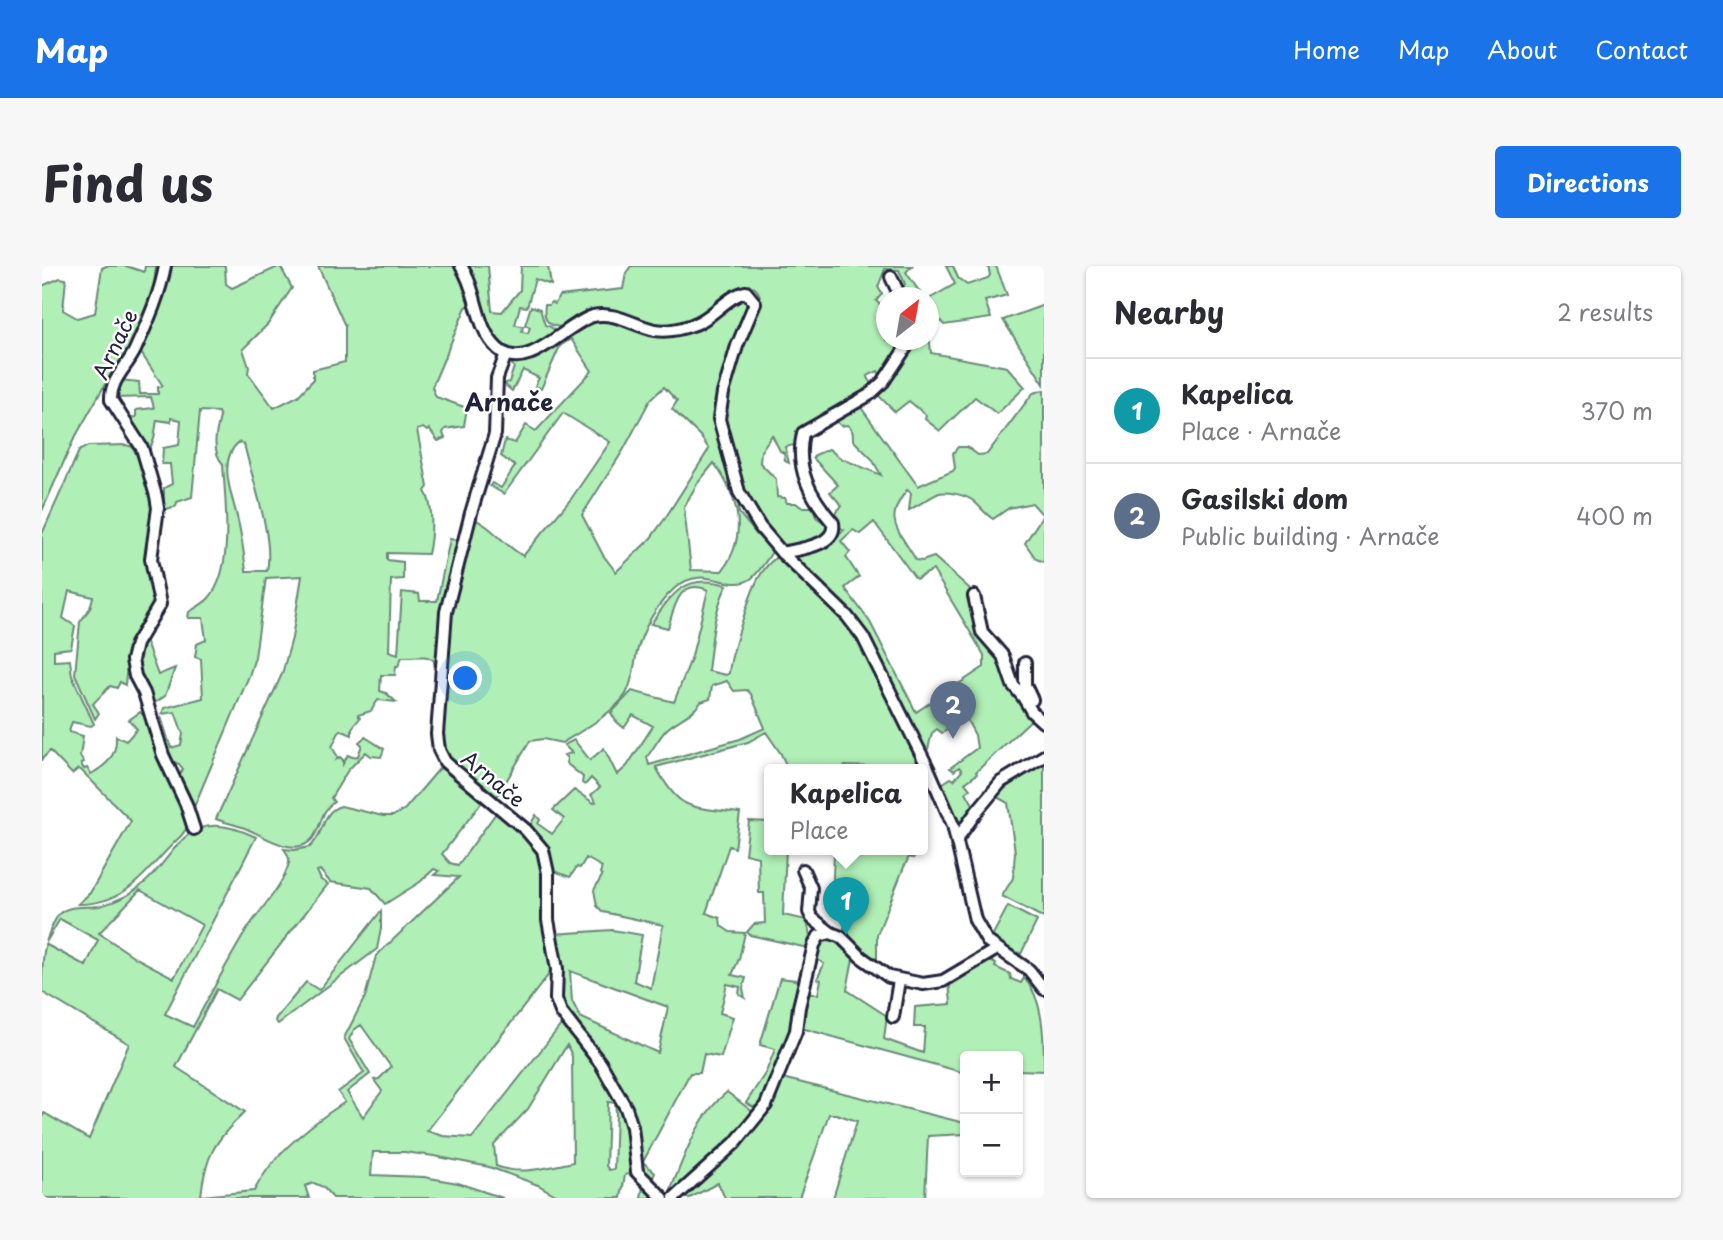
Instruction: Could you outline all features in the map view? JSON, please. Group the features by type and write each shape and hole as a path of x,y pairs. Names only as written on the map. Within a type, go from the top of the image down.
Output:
{"street":[{"name":"Arnače","path":"166,266 161,290 134,352 110,390 111,400 142,447 158,508 151,559 160,604 136,644 132,660 135,676 144,693 163,755 186,804 194,829"},
{"path":"461,266 482,324 498,349 517,357 536,351 593,316 608,315 656,330 674,330 694,325 713,315 740,293 746,292 755,303 737,346 723,393 719,419 739,492 760,527 782,553 846,617 863,638 926,764"},
{"path":"891,277 896,287"},
{"path":"782,553 820,543 831,536 834,529 833,523 809,492 803,474 800,448 803,433 823,419 869,395 883,382 904,350"},
{"name":"Arnače","path":"506,354 497,378 495,434 471,513 446,612 437,734 439,750 444,762 526,830 543,850 548,873 548,920 556,969 556,999 561,1012 601,1064 626,1108 632,1127 637,1172 663,1198"},
{"path":"974,596 982,632 1003,656 1013,685 1043,723"},
{"path":"1025,663 1025,685 1043,723"},
{"path":"957,839 1001,782 1044,756"},
{"path":"928,768 957,839 975,920 987,941 1028,970 1044,989"},
{"path":"803,870 811,888 809,912 814,945"},
{"path":"811,918 841,937 877,970 899,980 923,984 943,981 997,949"},
{"path":"676,1196 735,1143 766,1105 796,1031 814,945 819,936 831,933"},
{"path":"892,1017 899,980"}],"green space":[{"path":"126,266 144,272 145,266 156,266 153,294 132,344 111,374 73,441 42,511 42,286 60,278 66,279 63,310 77,318 95,313 102,268"},
{"path":"169,266 225,266 226,284 232,288 280,266 292,288 268,324 243,349 249,367 248,373 274,408 298,396 313,380 313,370 345,362 345,326 318,266 457,266 473,304 466,307 432,387 436,397 467,408 464,426 445,429 445,438 438,441 429,429 417,430 428,487 425,491 431,513 428,554 387,553 387,560 403,562 403,579 391,580 389,651 398,654 402,592 419,594 420,601 437,601 450,539 462,541 436,679 434,661 423,656 402,657 396,666 395,675 381,675 380,691 396,702 378,700 371,711 358,715 360,718 352,728 352,735 340,730 332,747 337,759 340,757 343,764 348,755 358,756 362,745 359,742 365,737 384,749 381,757 371,756 366,752 348,770 331,798 334,802 326,810 312,839 305,845 287,846 216,819 282,674 292,638 302,576 266,578 255,657 194,807 189,804 172,766 176,768 178,776 183,769 169,760 158,722 161,717 171,748 181,745 183,734 175,712 162,714 164,708 203,698 201,659 195,657 197,644 206,640 203,618 188,618 189,612 208,599 216,586 225,553 223,464 216,447 220,417 218,412 200,411 192,497 161,511 158,503 164,500 164,488 172,484 170,464 162,464 163,448 179,445 181,420 157,420 154,439 149,451 146,450 127,418 136,417 136,410 154,408 151,397 114,398 119,380 139,382 140,394 158,394 158,387 163,386 137,347","holes":["239,442 244,444 265,525 267,571 246,571 241,533 228,480 228,459"]},
{"path":"467,266 488,266 492,311 502,312 520,290 521,266 548,266 551,285 535,279 527,307 520,306 515,325 523,326 522,332 528,333 530,327 525,325 531,306 540,309 545,325 557,333 523,353 504,349 491,333"},
{"path":"631,266 912,266 906,272 916,287 903,287 905,284 899,270 885,269 876,287 876,350 902,350 882,380 878,371 867,376 874,387 798,428 795,445 785,447 789,463 785,461 784,453 780,451 772,435 761,451 760,463 776,479 777,497 785,498 787,503 796,503 801,507 813,507 816,517 829,521 828,535 785,551 754,510 741,483 731,452 724,400 728,381 758,308 760,295 750,285 698,319 672,328 618,314 560,327 545,318 545,305 551,302 555,304 559,296 623,289 626,273"},
{"path":"946,266 953,266 958,278 967,285 988,278 988,266 996,266 1007,295 985,301 991,318 944,325 939,319 939,293 955,284"},
{"path":"739,298 745,298 750,305 727,360 719,393 742,505 738,508 739,513 758,536 763,534 773,548 772,552 755,575 744,582 697,578 675,588 662,601 647,625 637,652 630,684 621,701 597,721 562,743 543,739 530,741 495,800 452,765 440,743 444,640 472,518 485,525 523,556 571,499 610,442 563,413 504,494 490,486 492,483 501,488 515,466 501,456 505,440 515,443 526,425 536,431 592,371 571,339 560,346 541,389 535,386 539,378 523,370 512,391 504,384 509,382 514,367 512,365 538,355 586,322 609,321 651,332 679,334 701,327","holes":["664,387 677,401 672,409 700,436 709,449 650,539 616,572 603,555 582,515 624,449 650,400","714,463 735,503 738,517 736,544 722,571 691,570 684,507 697,484"]},
{"path":"1044,305 1044,384 1003,320"},
{"path":"906,350 931,350 931,353 1007,367 1025,387 997,414 975,397 940,431 909,401 895,412 876,393"},
{"path":"1044,390 1044,562 1036,559 1025,543 1043,515 1032,503 1009,508 993,519 972,500 951,493 939,493 909,510 911,493 907,490 895,510 894,518 899,533 916,560 934,557 969,588 993,648 1033,718 965,783 970,789 966,792 975,808 961,830 940,785 951,778 954,780 962,771 959,767 954,771 950,768 977,748 975,735 966,718 942,733 937,729 932,733 928,749 923,751 879,661 792,556 836,531 838,534 844,530 836,525 832,516 842,506 830,492 838,485 813,458 815,455 829,449 840,458 881,475 872,459 853,440 850,428 847,425 841,426 831,416 857,402 918,486 953,471 953,453 958,447 967,447 978,455 987,454 1033,393","holes":["874,522 916,579 933,570 984,655 984,667 916,712 870,622 845,588 859,577 846,557 850,552 841,541 853,530 860,534"]},
{"path":"88,446 133,447 148,480 152,499 156,600 128,654 125,685 120,682 117,688 110,686 93,704 99,713 95,719 75,674 80,622 90,608 93,597 69,591 63,618 75,626 71,648 54,650 54,661 70,660 72,676 94,724 91,726 72,722 69,732 83,736 80,756 84,769 87,768 91,774 106,763 115,749 116,736 126,741 137,729 129,720 140,712 147,719 187,822 181,836 137,882 112,898 78,904 90,893 131,821 81,770 78,769 72,774 50,751 42,759 42,534 79,451"},
{"path":"780,556 846,620 857,635 923,764 786,764 766,732 748,742 656,767 673,793 689,805 740,813 735,848 729,846 706,913 720,918 721,926 730,932 745,933 732,975 746,978 743,988 745,998 739,994 740,987 727,984 720,1013 733,1017 721,1057 704,1054 700,1073 690,1073 643,1162 655,1173 650,1183 642,1174 632,1117 561,1007 554,934 612,930 642,935 634,981 651,988 663,925 603,912 597,906 594,890 602,876 602,867 586,858 570,877 551,870 528,829 536,815 540,820 538,824 552,834 564,819 553,810 574,790 596,802 591,795 600,787 591,778 585,785 582,783 583,777 566,763 567,758 564,755 572,753 564,745 574,740 590,760 604,748 617,775 627,766 653,726 633,715 624,728 611,713 632,691 674,702 692,656 708,590 698,587 684,591 679,597 668,628 651,624 674,594 691,584 701,582 727,585 716,616 708,671 726,675 729,673 754,587 771,562","holes":["727,681 734,691 747,690 751,694 765,728 740,739 649,765 647,757 661,735 701,702 710,699 712,686","570,971 668,1007 658,1053 580,1017 572,1001"]},
{"path":"142,640 145,640 158,675 175,668 165,696 153,704 153,708 135,665"},
{"path":"1044,759 1044,918 1002,896 1013,878 1015,852 1008,803 995,796"},
{"path":"446,767 540,847 553,969 427,1131 443,1136 472,1138 564,1021 588,1051 625,1111 631,1157 657,1198 641,1198 643,1186 629,1174 625,1175 621,1198 561,1198 538,1185 489,1167 404,1152 373,1152 371,1175 424,1177 458,1183 503,1198 333,1198 323,1187 314,1183 305,1186 309,1198 42,1198 44,1113 89,1139 129,1044 42,992 46,944 86,966 98,940 60,919 46,942 58,915 72,908 99,906 124,897 142,885 193,831 209,826 229,827 256,837 165,1014 193,1027 246,931 286,872 289,861 284,849 310,847 326,818 341,806 393,816 405,809 439,769","holes":["482,802 496,813 458,865 450,863 442,854","434,869 439,871 434,875 459,877 376,956 365,997 344,1038 364,1073 338,1092 345,1102 293,1141 271,1165 254,1191 201,1196 205,1170 214,1149 226,1131 245,1112 176,1067 217,989 237,1000 328,884 321,880 317,871 320,870 330,882 371,888 385,904 420,882","140,890 202,925 174,978 136,958 99,933","361,1025 391,1067 379,1079 374,1080 382,1091 363,1117 347,1092 370,1074 349,1039","567,1045 572,1056 573,1162 534,1170 505,1169 496,1166 494,1145 528,1109","608,1102 615,1103 616,1112 614,1169 609,1170 606,1166"]},
{"path":"749,821 764,822 764,855 786,855 783,915 807,920 810,936 808,948 750,935 747,932 754,924 765,923 764,893 759,893 758,857 745,854"},
{"path":"834,855 915,855 913,858 909,857 904,867 877,935 877,965 846,939 849,934 844,929 851,901 849,884 835,881"},
{"path":"1008,906 1037,921 1021,954 990,940"},
{"path":"381,911 377,949 278,1024 276,1018 306,982 319,990"},
{"path":"822,938 834,938 854,954 847,990 887,1016 884,1039 923,1053 925,1027 914,1027 915,1007 951,1004 949,981 985,958 996,964 995,967 1010,974 1011,979 1021,983 1024,978 1031,987 1039,1008 1043,1033 1044,1071 1023,1070 1023,1051 960,1051 960,1072 801,1028 806,994 818,994 821,980 817,979 824,964 814,957"},
{"path":"780,978 796,980 799,983 787,1039 758,1106 753,1107 746,1103 766,1072 775,1049 760,1045"},
{"path":"783,1080 960,1122 960,1134 928,1136 925,1198 833,1198 857,1121 829,1114 799,1198 725,1198 718,1183 690,1198 677,1198 748,1136"},
{"path":"727,1092 753,1112 753,1115 739,1132 677,1191 669,1194 699,1126 716,1102"}],"place":[{"name":"Gasilski dom","path":"953,739"},
{"name":"Kapelica","path":"846,935"}],"district":[{"name":"Arnače","path":"509,401"}]}
